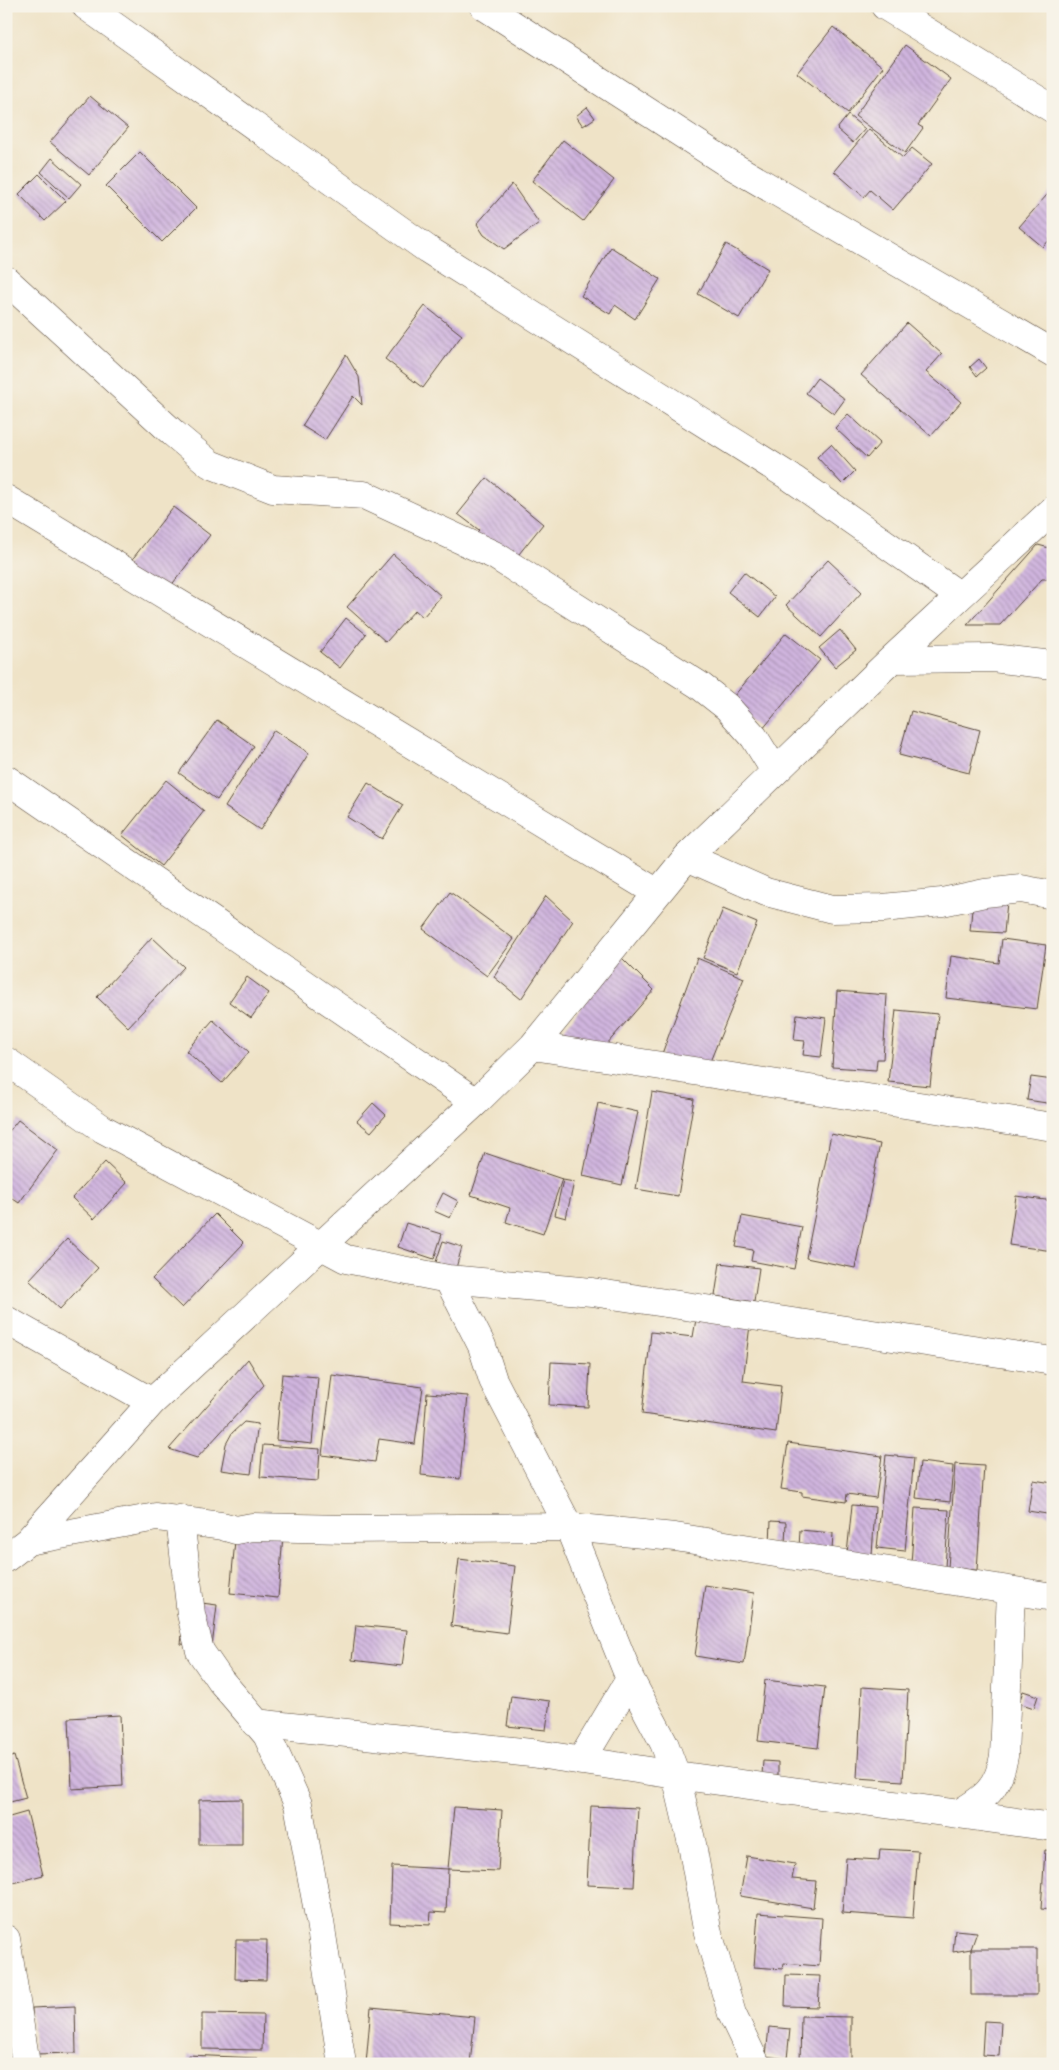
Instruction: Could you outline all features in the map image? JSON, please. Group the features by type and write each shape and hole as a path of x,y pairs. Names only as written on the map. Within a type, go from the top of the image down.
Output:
{"street":[{"path":"86,6 427,249 793,479 960,596"},
{"path":"484,6 724,161 1053,353"},
{"path":"885,6 1053,109"},
{"path":"6,280 173,434 210,464 274,489 364,495 494,555 699,685 727,707 754,737 775,771"},
{"path":"6,499 656,892"},
{"path":"6,1558 28,1541 152,1402 476,1102 532,1046 656,892 687,857 892,659 1053,510"},
{"path":"892,659 992,658 1053,665"},
{"path":"6,779 476,1102"},
{"path":"687,857 766,892 832,909 883,908 942,902 985,893 1021,889 1053,894"},
{"path":"532,1046 1053,1127"},
{"path":"6,1061 103,1129 346,1259 448,1279 592,1292 1053,1361"},
{"path":"448,1279 482,1346 493,1380 569,1527 630,1679 664,1743 676,1775 692,1844 707,1929 732,2014 756,2064"},
{"path":"6,1320 152,1402"},
{"path":"28,1541 156,1517 180,1519 236,1530 252,1527 345,1529 569,1527 675,1537 1053,1598"},
{"path":"180,1519 191,1614 200,1650 220,1680 267,1735 298,1804 320,1922 342,2064"},
{"path":"958,1814 985,1798 1001,1774 1004,1756 1011,1592"},
{"path":"581,1761 630,1679"},
{"path":"255,1723 521,1752 1053,1827"},
{"path":"6,1939 8,1966 26,2064"}],"building":[{"path":"833,27 883,67 848,113 797,73"},
{"path":"905,45 951,79 918,125 923,128 905,153 855,116"},
{"path":"90,96 128,128 89,175 50,142"},
{"path":"587,107 595,118 583,126 576,116"},
{"path":"848,115 865,129 853,143 837,129"},
{"path":"869,129 903,158 912,148 932,164 893,210 870,190 864,197 834,171"},
{"path":"563,140 614,180 583,221 532,181"},
{"path":"140,152 196,208 162,242 106,186"},
{"path":"52,158 81,184 69,198 41,172"},
{"path":"39,174 66,201 45,221 19,194"},
{"path":"512,184 539,223 504,249 484,235 477,224"},
{"path":"1053,188 1053,236 1043,247 1019,227"},
{"path":"726,244 768,269 739,318 698,294"},
{"path":"611,247 660,279 635,319 615,305 610,314 581,296"},
{"path":"425,306 462,335 423,388 385,359"},
{"path":"907,323 942,354 926,372 961,402 931,436 861,375"},
{"path":"346,355 359,377 362,405 353,396 325,440 302,426"},
{"path":"979,359 986,368 977,376 970,367"},
{"path":"817,378 845,399 834,414 806,393"},
{"path":"848,414 880,443 867,458 835,428"},
{"path":"831,444 855,471 842,484 817,457"},
{"path":"487,478 543,524 515,559 472,538 479,530 458,514"},
{"path":"173,507 210,535 157,604 120,575"},
{"path":"1038,545 1053,549 1053,579 1042,579 1000,625 967,625"},
{"path":"393,554 441,596 423,617 415,610 386,642 347,607"},
{"path":"828,560 862,592 821,637 786,605"},
{"path":"744,572 775,597 760,617 728,592"},
{"path":"346,618 366,634 340,668 320,652"},
{"path":"840,630 856,650 835,667 819,648"},
{"path":"786,633 820,660 762,730 729,702"},
{"path":"911,711 980,730 969,773 899,755"},
{"path":"217,720 254,746 217,800 179,773"},
{"path":"274,730 309,753 260,830 225,807"},
{"path":"166,780 204,811 161,866 122,835"},
{"path":"368,783 403,805 382,839 347,817"},
{"path":"450,892 514,939 487,976 423,929"},
{"path":"546,896 573,921 521,999 494,977"},
{"path":"973,899 1007,902 1004,933 970,931"},
{"path":"723,909 757,923 737,972 703,958"},
{"path":"152,937 184,967 128,1027 97,997"},
{"path":"1002,939 1046,945 1037,1009 946,998 951,956 999,963"},
{"path":"620,956 654,990 606,1045 559,1036"},
{"path":"697,958 744,978 709,1064 659,1062"},
{"path":"247,977 269,993 251,1018 229,1002"},
{"path":"837,991 887,995 883,1059 877,1059 876,1070 832,1067"},
{"path":"896,1010 938,1014 930,1086 888,1082"},
{"path":"797,1014 826,1018 821,1057 803,1055 805,1041 794,1040"},
{"path":"213,1020 249,1052 222,1083 186,1051"},
{"path":"1031,1077 1053,1080 1053,1104 1027,1100"},
{"path":"652,1092 694,1099 678,1196 636,1189"},
{"path":"373,1103 386,1115 371,1132 357,1121"},
{"path":"598,1103 638,1112 622,1185 583,1176"},
{"path":"18,1120 58,1150 19,1203 6,1194 6,1135"},
{"path":"831,1134 880,1144 855,1268 806,1258"},
{"path":"485,1153 562,1179 543,1234 506,1222 510,1208 471,1195"},
{"path":"105,1162 127,1183 94,1219 72,1198"},
{"path":"563,1180 574,1182 566,1218 555,1215"},
{"path":"443,1193 458,1201 450,1218 434,1211"},
{"path":"1016,1196 1053,1201 1053,1251 1009,1245"},
{"path":"215,1214 244,1243 182,1308 152,1279"},
{"path":"742,1216 802,1227 794,1269 751,1261 753,1250 736,1247"},
{"path":"406,1223 442,1234 434,1259 398,1247"},
{"path":"67,1239 98,1268 60,1309 29,1280"},
{"path":"443,1241 462,1247 456,1268 436,1262"},
{"path":"720,1263 759,1268 754,1302 715,1296"},
{"path":"696,1319 750,1325 743,1381 781,1386 776,1433 642,1414 651,1332 693,1337"},
{"path":"248,1359 264,1385 197,1458 169,1449"},
{"path":"551,1362 590,1364 588,1407 549,1405"},
{"path":"282,1374 318,1377 312,1444 276,1440"},
{"path":"332,1375 423,1387 415,1444 379,1439 375,1462 322,1455"},
{"path":"427,1393 468,1396 460,1479 421,1475"},
{"path":"244,1422 258,1424 251,1474 221,1470 226,1444 232,1433"},
{"path":"788,1443 882,1456 876,1498 847,1494 846,1502 802,1496 802,1492 781,1489"},
{"path":"263,1445 320,1449 318,1481 260,1477"},
{"path":"886,1455 914,1458 905,1551 877,1548"},
{"path":"920,1462 953,1466 950,1502 916,1498"},
{"path":"955,1464 984,1466 977,1570 948,1568"},
{"path":"1033,1480 1053,1483 1053,1515 1028,1511"},
{"path":"852,1505 875,1507 872,1556 847,1554"},
{"path":"915,1508 949,1510 945,1567 911,1564"},
{"path":"771,1521 786,1522 785,1544 770,1543"},
{"path":"236,1530 283,1535 278,1598 230,1593"},
{"path":"800,1530 833,1533 832,1551 799,1548"},
{"path":"459,1559 515,1566 507,1633 451,1626"},
{"path":"705,1585 754,1593 744,1664 695,1656"},
{"path":"186,1601 217,1605 212,1647 181,1644"},
{"path":"356,1625 407,1630 402,1666 352,1660"},
{"path":"765,1680 825,1687 818,1748 758,1741"},
{"path":"862,1687 908,1690 903,1781 857,1778"},
{"path":"1023,1691 1038,1696 1034,1708 1019,1703"},
{"path":"511,1696 550,1701 546,1730 507,1726"},
{"path":"120,1715 123,1786 72,1789 69,1718"},
{"path":"14,1756 26,1798 6,1803 6,1759"},
{"path":"763,1761 778,1762 778,1775 762,1775"},
{"path":"242,1799 242,1845 199,1845 199,1800"},
{"path":"591,1806 638,1808 634,1887 587,1885"},
{"path":"454,1807 502,1810 498,1871 448,1869"},
{"path":"27,1812 43,1875 9,1884 6,1875 6,1818"},
{"path":"880,1849 918,1851 913,1918 842,1913 846,1858 879,1860"},
{"path":"1045,1850 1053,1851 1053,1910 1041,1909"},
{"path":"747,1856 795,1864 792,1879 816,1881 813,1908 740,1896"},
{"path":"392,1866 448,1869 446,1913 431,1912 430,1925 390,1923"},
{"path":"758,1913 822,1918 819,1966 784,1963 783,1969 754,1967"},
{"path":"955,1930 977,1932 971,1949 953,1952"},
{"path":"236,1940 267,1940 266,1980 235,1979"},
{"path":"971,1949 1037,1949 1037,1995 971,1995"},
{"path":"786,1975 820,1976 818,2007 785,2006"},
{"path":"75,2006 76,2053 34,2054 32,2008"},
{"path":"371,2007 475,2017 470,2064 366,2064"},
{"path":"202,2014 263,2015 262,2050 202,2049"},
{"path":"801,2016 851,2017 851,2063 800,2064"},
{"path":"984,2021 1001,2022 999,2056 982,2055"},
{"path":"769,2027 790,2029 787,2059 766,2056"},
{"path":"188,2055 257,2058 257,2064 188,2064"}]}
